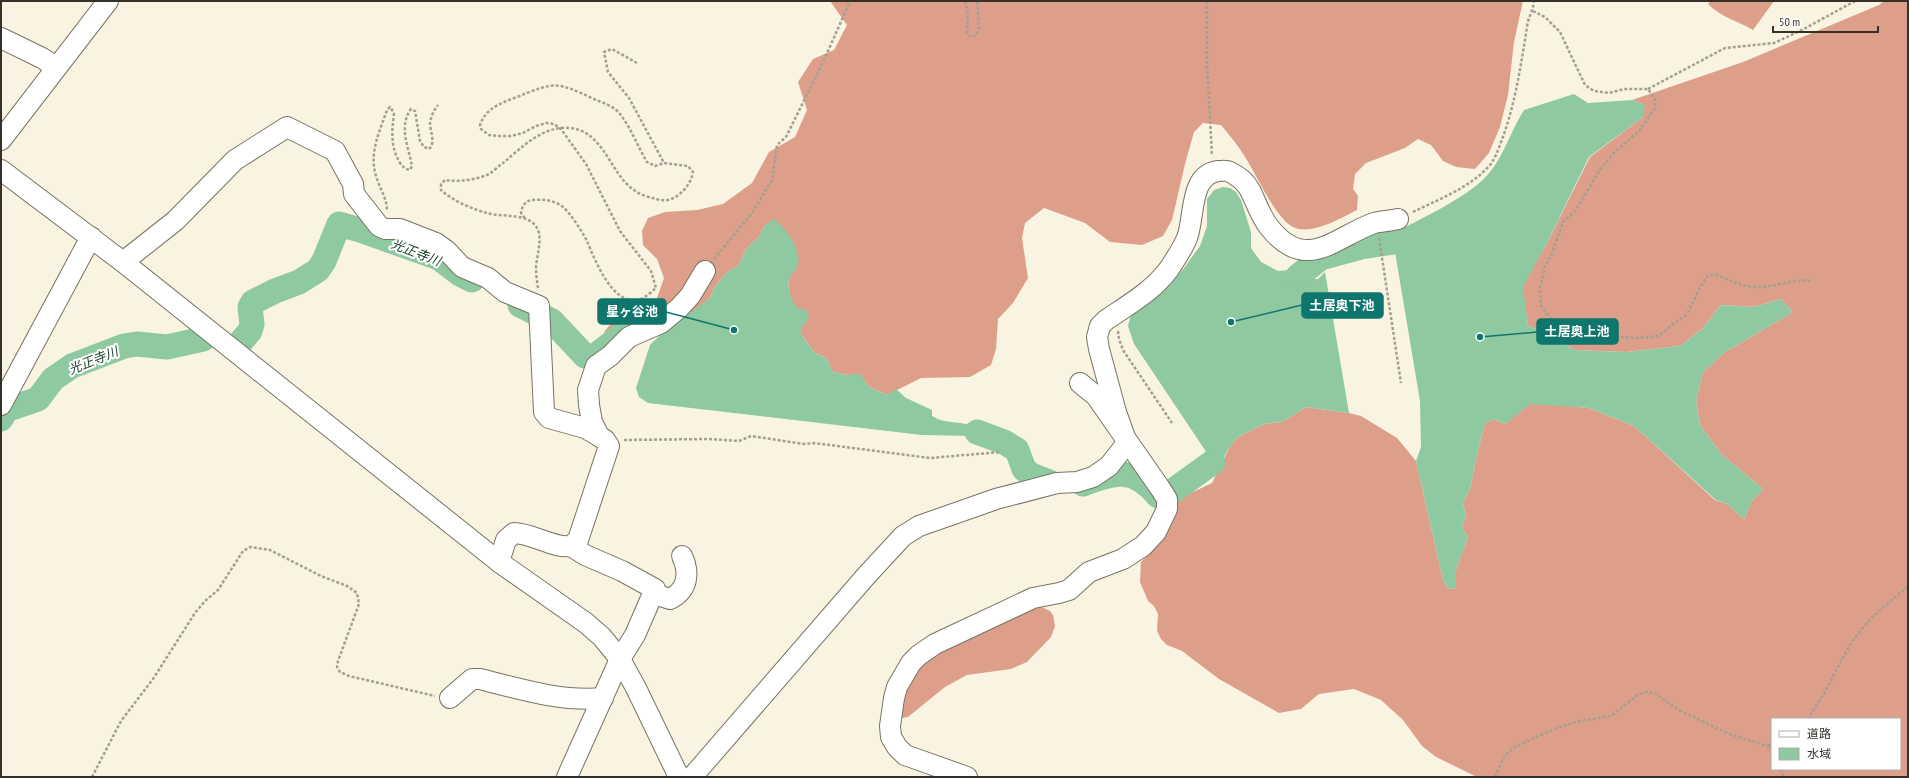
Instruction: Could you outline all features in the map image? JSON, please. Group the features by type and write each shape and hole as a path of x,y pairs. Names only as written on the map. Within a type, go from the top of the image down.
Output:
{"street":[{"path":"1,140 108,1"},
{"path":"1,38 42,58 56,67"},
{"path":"123,262 174,221 235,160 287,128 335,151 353,184 354,194 379,226 385,229 400,229 436,243 447,251 462,267 488,278 504,292 539,306 544,412 549,418 585,428 604,440"},
{"path":"1,170 123,262 499,562 586,623 602,637 620,659 636,688 679,777"},
{"path":"1127,443 1116,412 1097,337 1100,326 1106,320 1155,286 1169,269 1187,238 1192,220 1197,189 1203,179 1214,172 1226,170 1238,176 1246,183 1268,227 1284,242 1297,249 1311,250 1330,246 1374,223 1398,219"},
{"path":"1,405 91,238"},
{"path":"571,546 578,540 608,452 604,440 592,422 588,390 596,366 610,356 628,337 661,323 673,313 690,296 705,271"},
{"path":"967,777 905,755 897,747 892,737 890,726 894,698 897,687 910,663 935,644 1033,598 1069,590 1089,572 1123,559 1142,546 1156,532 1166,509 1164,493 1127,443 1096,396 1080,383"},
{"path":"692,777 866,576 903,536 919,526 996,499 1057,483 1077,482 1093,476 1109,466 1127,443"},
{"path":"499,562 506,540 514,533 524,533 561,546 571,546 585,555 622,571 655,589 635,635 620,659 567,777"},
{"path":"654,594 670,599 681,591 688,573 682,556"},
{"path":"450,698 472,679 480,679 536,693 585,699 603,698"}],"path":[{"path":"705,271 752,213 772,180 777,146 786,137 850,1"},
{"path":"965,1 968,14 968,34 971,37 976,36 979,27 977,1"},
{"path":"1207,1 1210,142 1214,172"},
{"path":"1398,219 1452,194 1475,180 1491,164 1500,146 1513,107 1527,24 1533,11 1534,1"},
{"path":"1533,11 1546,17 1560,32 1585,85 1594,91 1609,92 1624,89 1648,89 1725,48 1774,43 1802,30 1855,1"},
{"path":"638,63 612,49 604,52 608,72 629,98 664,163"},
{"path":"524,218 488,213 448,197 441,190 441,184 445,180 467,180 488,175 536,136 545,132 561,129 570,128 590,136 604,151 626,183 634,191 646,197 663,201 674,198 685,190 692,179 693,172 688,166 664,163 655,166 647,162 620,113 612,107 561,85 550,85 490,109 483,117 480,125 481,129 489,135 511,136 523,133 536,126 546,123 554,124 561,129 586,164 620,231 651,271 656,288 639,300 624,299 609,284 594,261 586,240 564,208 554,202 539,199 527,201 522,206 521,213 524,218 534,225 539,232 540,244 536,268 539,306"},
{"path":"1648,89 1655,99 1654,108 1648,119 1640,130 1614,153 1601,168 1575,211 1563,222 1551,256 1545,266 1540,288 1541,306 1551,319 1570,328 1604,336 1639,338 1658,336 1687,314 1702,284 1707,277 1714,274 1738,285 1757,288 1790,281 1812,281"},
{"path":"382,211 387,208 376,178 373,158 375,144 387,110 390,107 394,113 391,137 395,154 403,167 410,170 412,166 407,152 405,136 409,111 411,109 416,111 420,141 424,147 429,149 433,142 430,124 432,115 438,105"},
{"path":"1380,240 1401,383"},
{"path":"1127,306 1119,325 1119,338 1123,350 1172,423"},
{"path":"604,440 739,440 751,436 804,444 814,443 930,458 1001,452"},
{"path":"92,777 127,711 153,679 195,613 205,601 218,590 243,551 250,547 270,550 321,576 346,586 357,593 359,604 338,661 337,667 340,672 348,676 450,698"},
{"path":"1809,718 1821,702 1852,642 1868,623 1908,586"},
{"path":"1495,777 1504,757 1513,748 1554,729 1580,721 1611,716 1639,694 1647,692 1655,693 1679,710 1729,734 1768,746 1771,752"}],"shaded area":[{"path":"830,1 1523,1 1514,42 1508,95 1500,127 1489,153 1475,169 1456,167 1443,161 1431,145 1418,139 1405,148 1366,163 1355,174 1353,189 1358,196 1357,210 1317,228 1300,229 1293,227 1286,222 1273,206 1250,165 1221,125 1203,123 1194,132 1172,220 1163,236 1142,245 1110,242 1085,223 1044,208 1025,223 1022,238 1028,278 1013,303 998,319 996,349 991,365 970,377 921,378 887,395 869,387 860,375 847,375 833,372 826,358 814,352 800,333 800,319 788,286 789,279 797,266 765,225 758,238 746,249 739,265 727,272 714,288 710,298 693,312 664,314 644,319 625,329 610,340 604,332 614,320 648,309 657,298 664,278 657,259 643,245 642,231 648,218 665,212 697,210 723,204 752,183 769,152 795,137 807,110 798,82 813,59 834,50 847,25"},
{"path":"1710,1 1774,1 1753,30 1713,9 1708,4"},
{"path":"1884,1 1908,1 1908,777 1477,777 1436,757 1422,746 1403,720 1381,700 1354,689 1319,694 1301,709 1279,713 1219,679 1182,651 1167,645 1161,639 1157,631 1158,614 1154,606 1148,601 1140,582 1141,562 1156,547 1176,500 1212,483 1230,446 1239,436 1264,424 1282,422 1306,407 1361,416 1397,438 1416,461 1443,580 1448,589 1456,588 1456,570 1468,537 1462,527 1466,516 1463,503 1470,489 1485,423 1494,419 1505,424 1530,403 1589,408 1634,426 1715,500 1727,504 1744,519 1752,501 1763,489 1721,454 1700,425 1696,400 1703,372 1725,352 1793,312 1781,299 1753,307 1721,305 1702,329 1680,346 1626,352 1575,350 1528,325 1522,287 1546,245 1590,157 1643,117 1644,105 1632,100 1743,62 1879,5"},
{"path":"1042,607 1050,611 1053,615 1055,626 1051,637 1027,662 1011,669 967,675 945,687 908,717 902,718 898,715 906,683 936,650 1013,613"}],"water":[{"path":"1574,94 1588,103 1632,100 1645,105 1643,117 1589,157 1546,245 1523,287 1528,325 1575,350 1626,352 1680,346 1702,329 1721,305 1753,307 1781,299 1793,312 1725,352 1703,372 1696,400 1700,425 1721,454 1763,489 1752,501 1744,519 1727,504 1716,500 1634,426 1589,408 1530,404 1505,424 1494,419 1485,423 1470,489 1463,503 1466,516 1462,527 1468,537 1456,570 1456,588 1448,589 1443,580 1416,461 1421,447 1420,401 1392,234 1458,198 1482,181 1500,157 1524,110"},
{"path":"1223,187 1230,188 1236,192 1241,200 1251,232 1251,248 1261,262 1278,271 1290,270 1300,276 1310,279 1318,279 1325,272 1349,413 1306,407 1282,422 1264,424 1239,436 1230,446 1220,464 1213,462 1134,344 1128,326 1130,318 1134,312 1164,290 1184,268 1200,246 1207,226 1207,199 1214,190"},
{"path":"774,219 788,233 797,252 798,265 789,279 789,290 791,298 797,308 807,310 809,318 802,327 800,333 814,352 826,358 833,372 847,375 860,374 869,387 887,395 896,389 906,398 932,410 932,416 938,419 966,424 974,428 977,432 975,436 922,435 648,403 639,397 636,388 650,345 661,334 710,298 714,288 727,272 739,265 746,249 758,238 765,225"}],"waterway":[{"name":"光正寺川","path":"238,345 250,331 252,324 250,307 253,302 275,291 299,282 318,270 324,261 339,224 439,258 460,274 472,280"},
{"path":"1298,276 1321,258 1361,247 1394,242"},
{"name":"光正寺川","path":"520,305 552,321 585,356 595,356 621,336"},
{"name":"光正寺川","path":"1,419 6,410 38,399 53,379 72,366 124,346 137,344 167,347 203,339"},
{"path":"977,432 1004,442 1017,450 1024,469 1031,475 1049,482"},
{"path":"1083,484 1104,477 1123,474 1141,480 1158,496 1174,490 1213,462"}],"place":[{"name":"土居奥下池","path":"1231,322"},
{"name":"星ヶ谷池","path":"734,330"},
{"name":"土居奥上池","path":"1480,337"}]}
